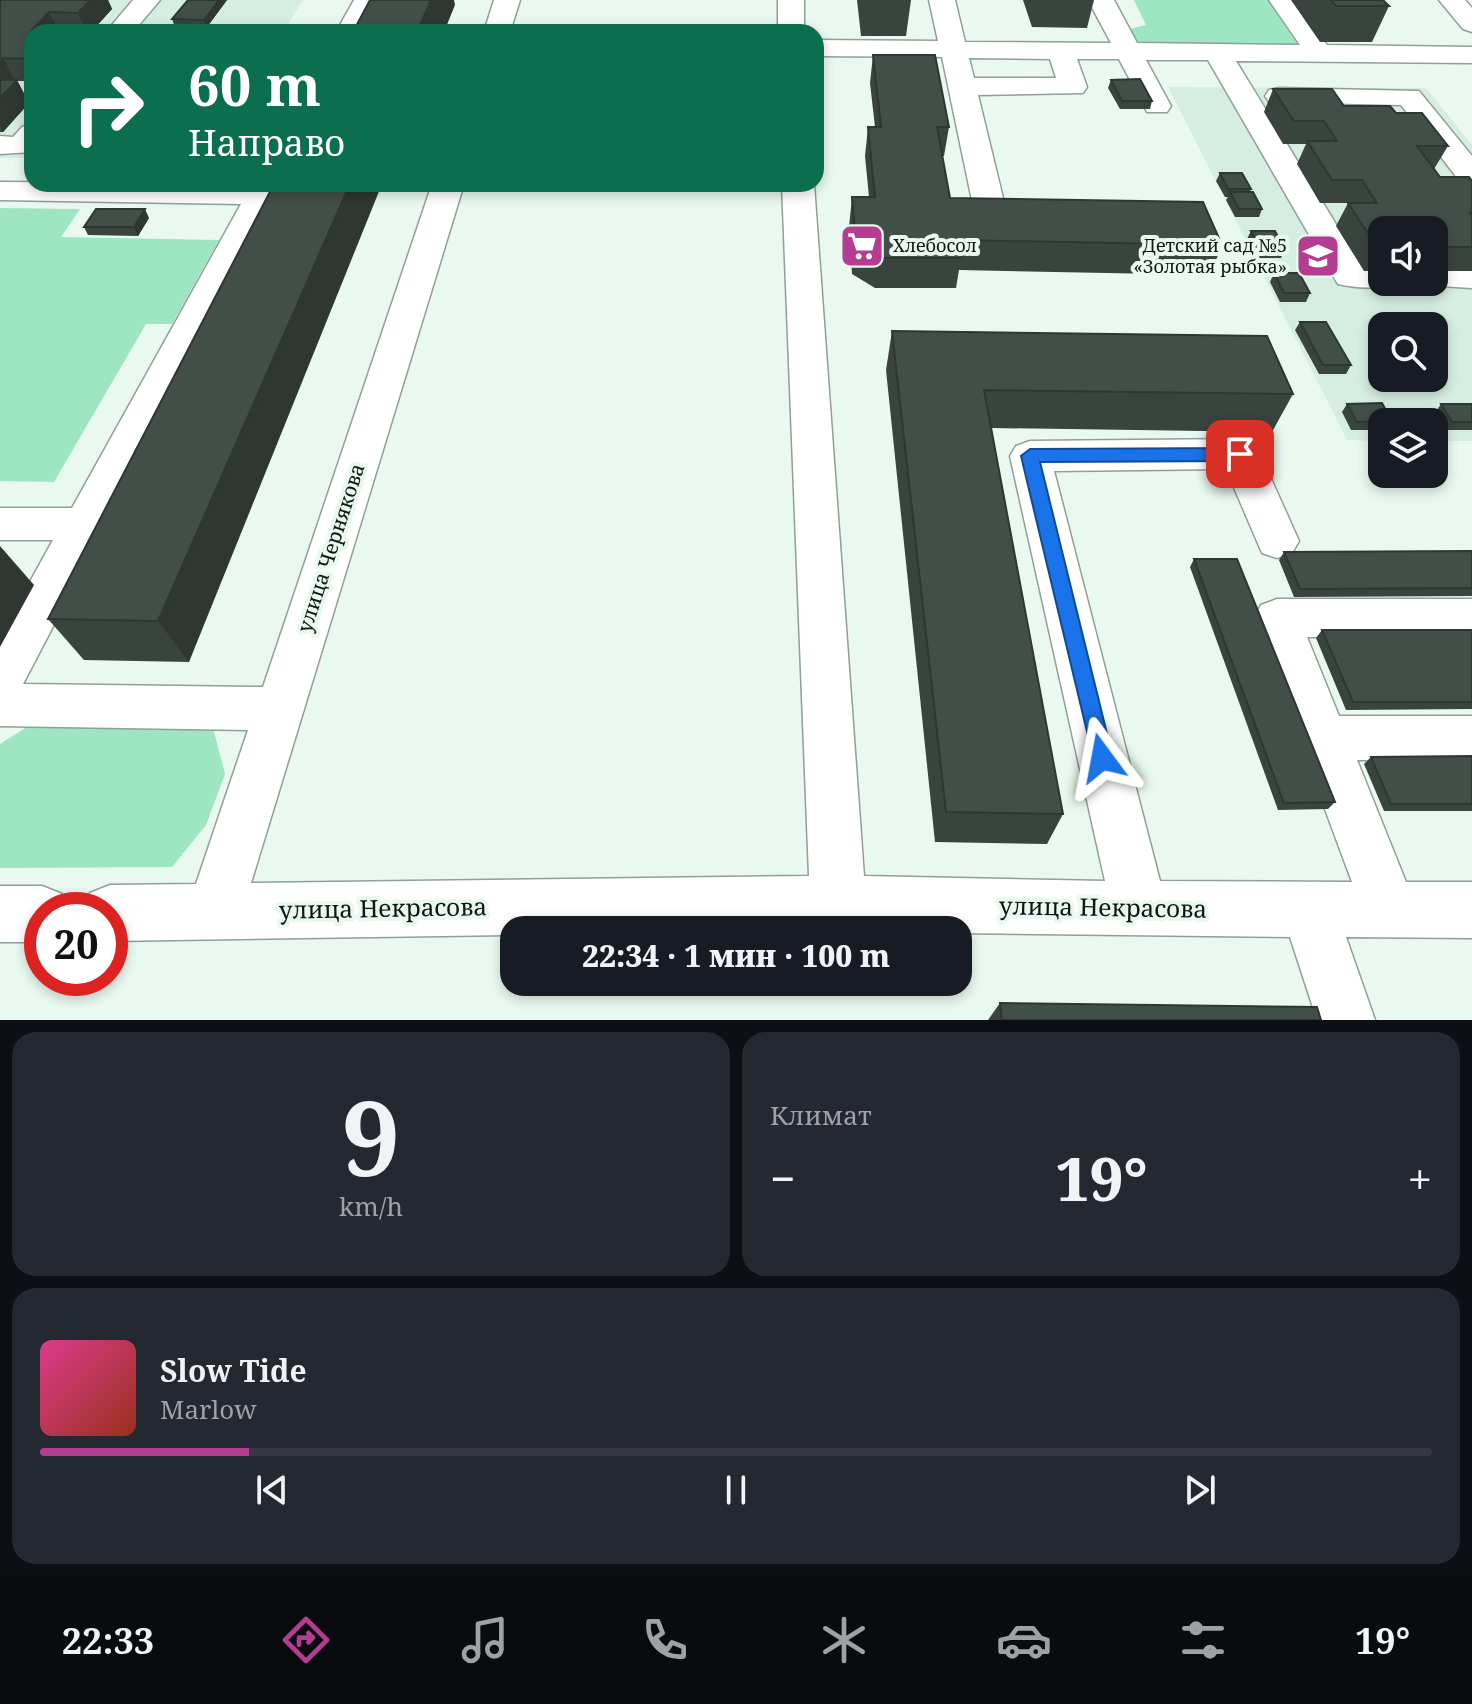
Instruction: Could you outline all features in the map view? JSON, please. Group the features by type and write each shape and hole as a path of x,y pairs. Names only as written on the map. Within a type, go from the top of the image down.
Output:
{"street":[{"path":"126,24 147,0"},
{"path":"354,24 367,0"},
{"path":"500,24 507,0"},
{"path":"791,0 791,24"},
{"path":"942,0 991,215 1055,217"},
{"path":"1101,0 1157,106"},
{"path":"1282,0 1319,53"},
{"path":"824,48 1472,55"},
{"path":"961,86 1073,87 1061,50"},
{"path":"1217,52 1350,276 1368,276"},
{"path":"1244,96 1409,97 1472,176"},
{"path":"0,145 21,146 24,142"},
{"path":"0,191 24,191"},
{"path":"0,681 264,192"},
{"name":"улица Чернякова","path":"215,911 445,192"},
{"path":"798,192 838,903"},
{"path":"1448,277 1472,277"},
{"path":"1139,909 1030,456 1240,454 1277,541"},
{"path":"0,524 83,524"},
{"path":"1390,910 1277,618 1472,618"},
{"path":"0,705 280,709"},
{"path":"1324,738 1472,738"},
{"name":"улица Некрасова","path":"128,913 838,903 1139,909 1472,910"},
{"path":"1309,910 1346,1020"},
{"path":"0,914 24,914"}],"shaded area":[{"path":"0,0 303,0 288,24 24,24 24,158 0,158"},
{"name":"Детский сад №5 «Золотая рыбка»","path":"1168,87 1426,88 1472,145 1472,441 1448,441 1448,408 1368,408 1368,441 1347,440"}],"green space":[{"path":"1134,0 1268,0 1300,48 1145,47 1133,42 1126,30 1146,25"},
{"path":"0,208 80,209 61,237 219,240 172,324 146,324 54,482 0,481"},
{"path":"30,725 213,728 225,774 206,825 172,867 0,868 0,744"}],"building":[{"path":"0,0 91,0 78,13 49,12 38,24 24,24 24,59 3,58 0,61"},
{"path":"188,0 219,0 204,20 172,19"},
{"path":"370,0 431,0 420,24 357,24"},
{"path":"1331,0 1383,0 1389,6 1336,6"},
{"path":"873,55 935,55 949,127 937,127 950,198 1203,202 1222,245 958,240 962,258 879,258 856,244 852,197 875,197 868,127 881,127"},
{"path":"1140,79 1152,101 1122,101 1111,80"},
{"path":"0,80 17,80 0,98"},
{"path":"1273,89 1332,89 1344,106 1390,106 1396,113 1422,113 1448,146 1417,146 1440,177 1469,177 1472,181 1472,247 1448,247 1448,216 1368,216 1368,233 1348,203 1377,203 1362,180 1332,180 1307,141 1337,141 1324,121 1294,121"},
{"path":"1220,173 1242,173 1251,189 1228,189"},
{"path":"270,192 346,192 158,621 48,619"},
{"path":"1230,192 1253,192 1262,209 1239,209"},
{"path":"96,209 145,209 134,227 84,227"},
{"path":"1251,231 1275,231 1285,249 1261,249"},
{"path":"1274,273 1299,273 1310,293 1284,293"},
{"path":"1300,322 1326,322 1351,365 1323,365"},
{"path":"892,331 1267,336 1293,394 984,390 1063,814 946,812"},
{"path":"1382,403 1385,408 1368,408 1368,422 1357,422 1347,404"},
{"path":"1441,404 1472,404 1472,422 1452,422 1448,408"},
{"path":"1472,551 1472,588 1300,589 1284,552"},
{"path":"1194,559 1237,559 1335,802 1284,803"},
{"path":"1322,630 1472,630 1472,702 1353,702"},
{"path":"1472,756 1472,804 1391,804 1371,757"},
{"path":"1000,1003 1317,1007 1321,1020 1002,1020"}],"place":[{"name":"Хлебосол","path":"862,246"},
{"name":"Детский сад №5 «Золотая рыбка»","path":"1318,256"}],"route":[{"path":"1102,758 1030,456 1240,454"}]}
